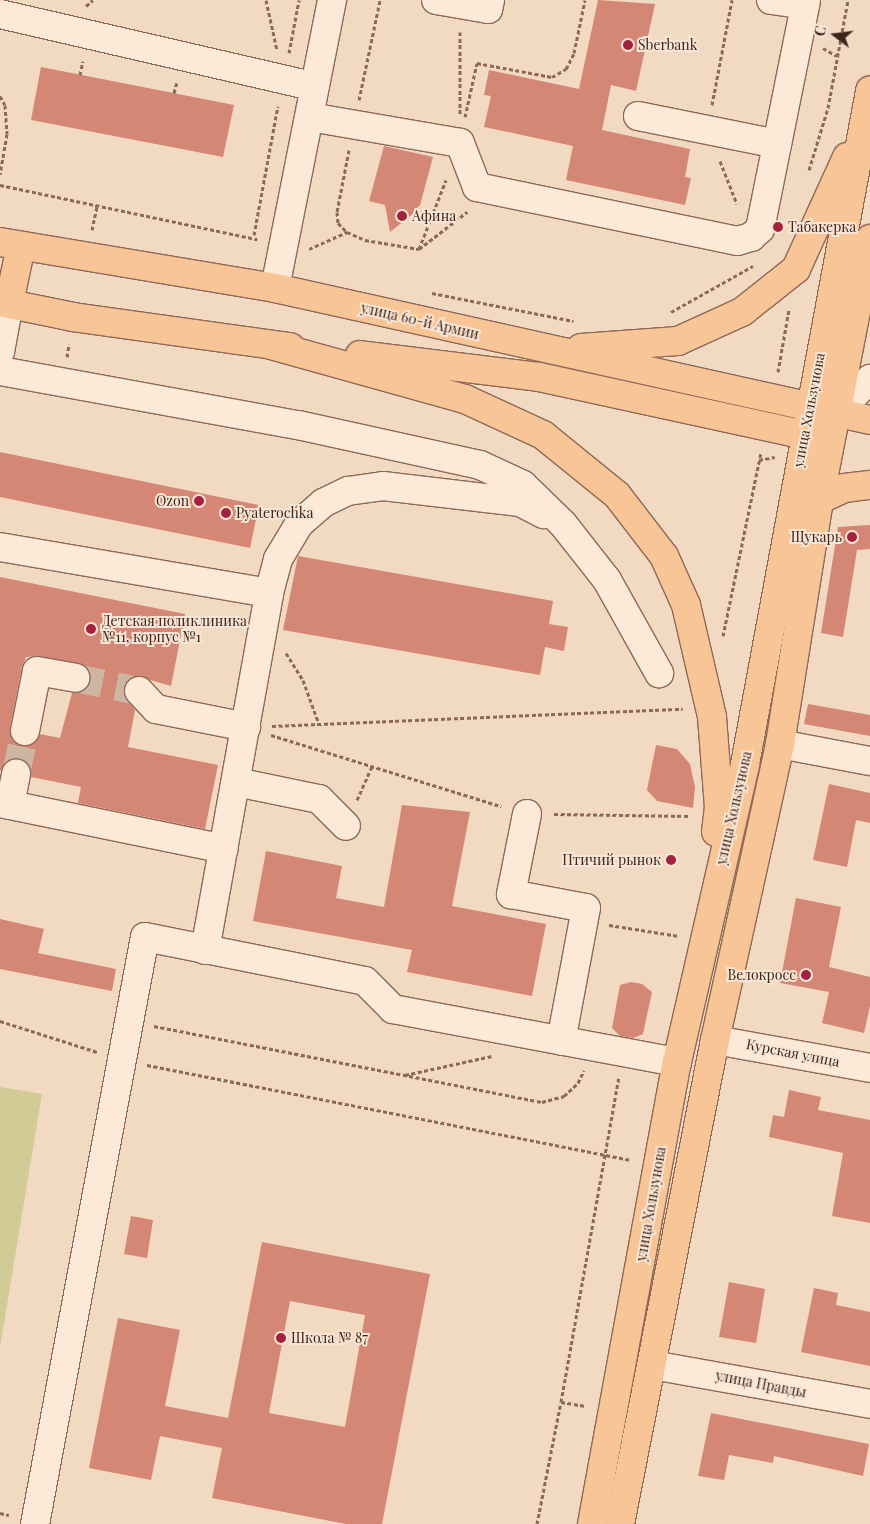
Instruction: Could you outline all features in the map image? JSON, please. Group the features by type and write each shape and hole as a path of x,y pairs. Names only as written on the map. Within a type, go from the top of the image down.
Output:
{"main road":[{"name":"улица Хользунова","path":"620,1524 715,1040 780,744 819,500 818,438 810,404 870,91"},
{"path":"546,350 678,341 742,312 796,269 865,117"},
{"name":"улица Хользунова","path":"592,1524 677,1062 694,938 745,764 790,512 818,438 837,412 870,239"},
{"path":"10,244 5,303 73,317 271,345 539,377 818,438"},
{"name":"улица 60-й Армии","path":"10,244 276,288 546,350 810,404 870,420"},
{"path":"271,345 465,399 543,435 618,495 664,556 686,605 712,717 719,807 694,938"},
{"path":"790,512 844,488 870,485"}],"street":[{"path":"276,288 332,0"},
{"path":"448,2 488,9 490,0"},
{"path":"310,117 460,143 477,187 737,241 754,250 760,229 805,3 771,0"},
{"path":"0,14 315,87"},
{"path":"638,116 777,144"},
{"path":"0,352 5,303"},
{"path":"0,371 298,425 480,465 523,485 563,524 607,580 659,674"},
{"path":"837,412 870,379"},
{"path":"205,950 266,620 269,593 278,559 299,524 323,503 348,491 383,486 520,502 563,524"},
{"path":"0,547 269,593"},
{"path":"25,731 37,671 75,678"},
{"path":"139,691 156,709 246,727"},
{"path":"780,744 870,761"},
{"path":"16,774 5,804 224,849"},
{"path":"236,782 319,799 346,826"},
{"path":"527,814 512,894 586,908 561,1041"},
{"path":"36,1524 145,937 365,981 393,1009 677,1062"},
{"name":"Курская улица","path":"715,1040 870,1068"},
{"name":"улица Правды","path":"652,1365 870,1404"}],"path":[{"path":"266,0 284,80"},
{"path":"254,236 299,0"},
{"path":"380,0 337,212 338,223 348,232 365,240 419,249 496,190"},
{"path":"419,249 460,143 477,64 552,77 566,69 574,53 585,0"},
{"path":"732,0 708,130 754,250 751,267"},
{"path":"807,178 828,108 848,0"},
{"path":"448,2 460,143"},
{"path":"0,96 5,105 7,134 0,174"},
{"path":"0,185 254,236 281,262 348,232"},
{"path":"751,267 754,250"},
{"path":"665,315 751,267"},
{"path":"773,397 796,269"},
{"path":"424,291 577,322"},
{"path":"697,652 721,644 766,428"},
{"path":"266,620 303,680 320,724"},
{"path":"246,727 694,708"},
{"path":"246,727 527,814 698,816"},
{"path":"346,826 372,766"},
{"path":"583,921 694,938"},
{"path":"0,1021 122,1060 640,1162"},
{"path":"130,1021 542,1102 564,1096 578,1084 595,1047"},
{"path":"537,1524 624,1053"},
{"path":"402,1076 496,1055"},
{"path":"561,1402 594,1407"}],"shaded area":[{"path":"0,1087 42,1094 0,1347"}],"building":[{"path":"598,0 655,4 636,91 611,85 602,130 690,149 685,177 691,178 685,205 566,180 573,146 484,127 491,96 484,95 489,70 579,89"},
{"path":"41,67 234,105 223,157 31,120"},
{"path":"384,146 433,157 419,209 390,232 385,205 369,201"},
{"path":"0,452 259,505 250,548 0,497"},
{"path":"870,525 870,549 857,550 843,637 821,633 838,527"},
{"path":"298,556 553,601 549,624 568,627 564,651 545,647 540,675 283,630"},
{"path":"0,577 185,614 171,686 136,676 124,686 124,695 135,710 128,747 218,765 205,829 78,803 81,787 31,777 31,768 19,759 10,759 0,771","holes":["40,656 85,666 90,681 81,692 72,693 60,738 40,734 36,742 22,746 14,742 10,728 22,667 26,657"]},
{"path":"808,704 870,715 870,736 804,724"},
{"path":"656,745 677,749 690,764 695,787 693,808 657,801 647,790"},
{"path":"829,784 870,793 870,823 856,820 847,867 813,860"},
{"path":"402,805 470,812 452,906 546,924 532,996 407,972 412,950 253,921 266,851 342,866 336,898 384,907"},
{"path":"796,898 841,907 829,967 870,977 870,1006 864,1033 822,1023 829,992 780,983"},
{"path":"0,919 44,929 38,953 116,969 112,991 0,969"},
{"path":"631,982 642,984 652,992 643,1034 633,1038 620,1036 612,1028 620,985"},
{"path":"789,1090 821,1097 818,1110 870,1120 870,1223 832,1216 843,1153 769,1137 773,1115 784,1117"},
{"path":"131,1216 153,1220 147,1258 124,1254"},
{"path":"262,1242 430,1274 382,1524 346,1524 212,1498 222,1448 160,1436 151,1480 89,1468 118,1318 180,1330 165,1406 228,1418","holes":["290,1301 365,1315 345,1427 269,1413"]},
{"path":"729,1282 765,1289 756,1343 719,1337"},
{"path":"814,1288 838,1293 836,1305 870,1312 870,1366 801,1352"},
{"path":"711,1413 869,1444 863,1476 774,1456 773,1463 729,1455 724,1480 698,1476"}],"tunnel":[{"path":"75,678 139,691"},
{"path":"16,774 25,731"}],"place":[{"name":"Sberbank","path":"628,45"},
{"name":"Афина","path":"402,216"},
{"name":"Табакерка","path":"778,227"},
{"name":"Ozon","path":"199,501"},
{"name":"Pyaterochka","path":"226,513"},
{"name":"Щукарь","path":"852,537"},
{"name":"Детская поликлиника №11, корпус №1","path":"91,629"},
{"name":"Птичий рынок","path":"671,860"},
{"name":"Велокросс","path":"806,975"},
{"name":"Школа № 87","path":"281,1338"}]}
